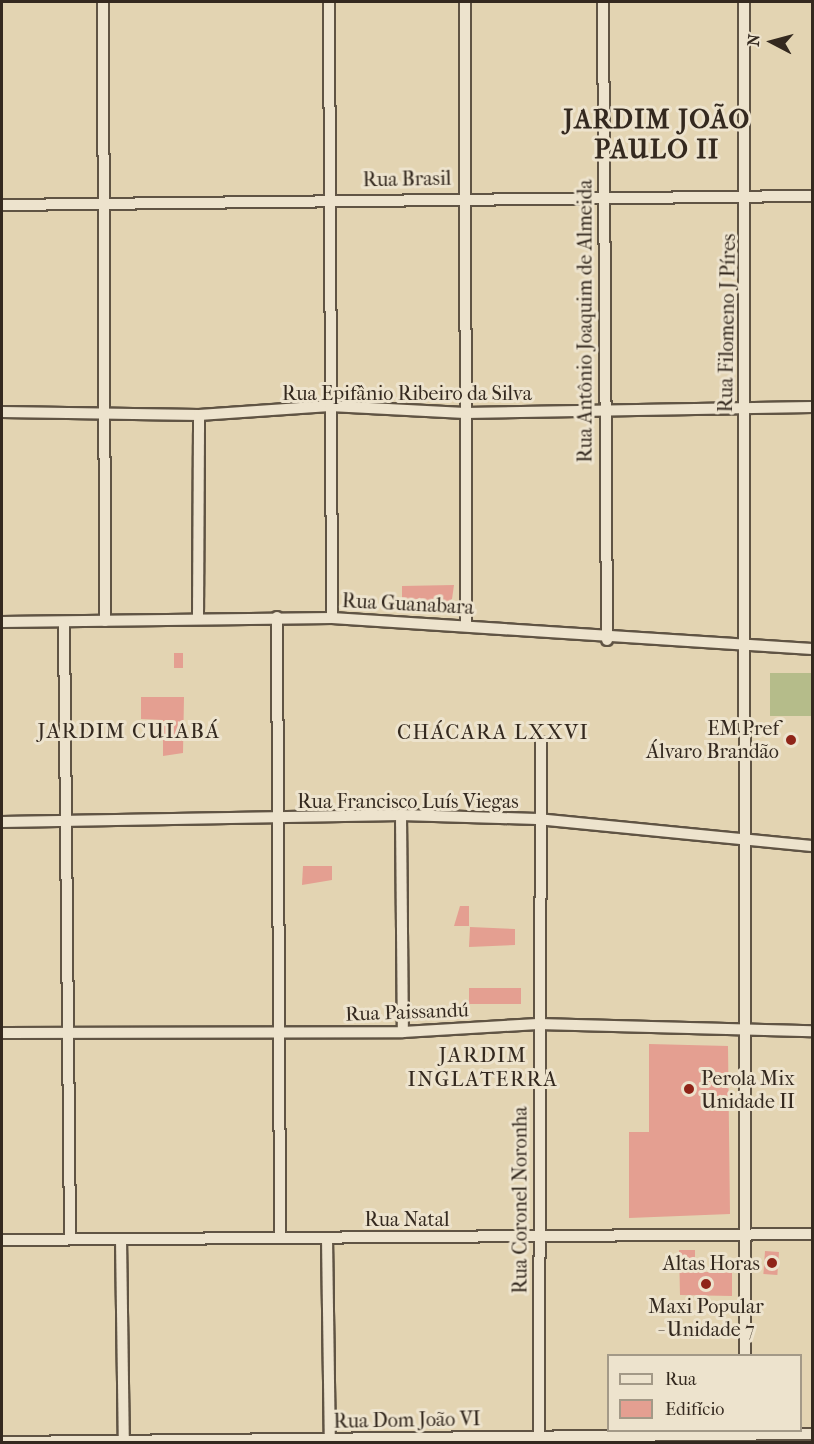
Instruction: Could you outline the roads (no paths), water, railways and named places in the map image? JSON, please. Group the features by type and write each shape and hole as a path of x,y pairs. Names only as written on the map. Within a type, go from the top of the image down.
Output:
{"street":[{"path":"103,2 105,621"},
{"path":"329,2 328,199 332,618"},
{"path":"465,2 466,625"},
{"name":"Rua Antônio Joaquim de Almeida","path":"603,2 602,411 607,640"},
{"name":"Rua Filomeno J Píres","path":"744,2 747,195 743,408 746,841 743,1032 745,1354"},
{"name":"Rua Brasil","path":"2,205 102,205 467,196 813,196"},
{"name":"Rua Epifânio Ribeiro da Silva","path":"2,412 104,411 199,415 330,406 465,413 813,407"},
{"path":"198,618 199,415"},
{"path":"277,617 275,819 280,1238"},
{"name":"Rua Guanabara","path":"2,622 332,618 466,625 607,640 813,649"},
{"path":"64,622 69,822 67,1034 70,1239"},
{"name":"Rua Coronel Noronha","path":"539,1440 537,819 541,742"},
{"path":"401,815 403,1032"},
{"name":"Rua Francisco Luís Viegas","path":"2,822 401,815 537,819 813,846"},
{"name":"Rua Paissandú","path":"2,1033 403,1032 538,1024 743,1032 813,1031"},
{"name":"Rua Natal","path":"2,1240 813,1234"},
{"path":"327,1238 330,1441"},
{"path":"121,1239 124,1442"},
{"name":"Rua Dom João VI","path":"2,1442 539,1440 813,1434"}],"place":[{"name":"EM Pref Álvaro Brandão","path":"791,740"},
{"name":"Perola Mix Unidade II","path":"689,1089"},
{"name":"Altas Horas","path":"772,1263"},
{"name":"Maxi Popular - Unidade 7","path":"706,1284"}],"district":[{"name":"JARDIM JOÃO PAULO II","path":"657,135"},
{"name":"JARDIM CUIABÁ","path":"129,731"},
{"name":"CHÁCARA LXXVI","path":"493,732"},
{"name":"JARDIM INGLATERRA","path":"483,1067"}]}
